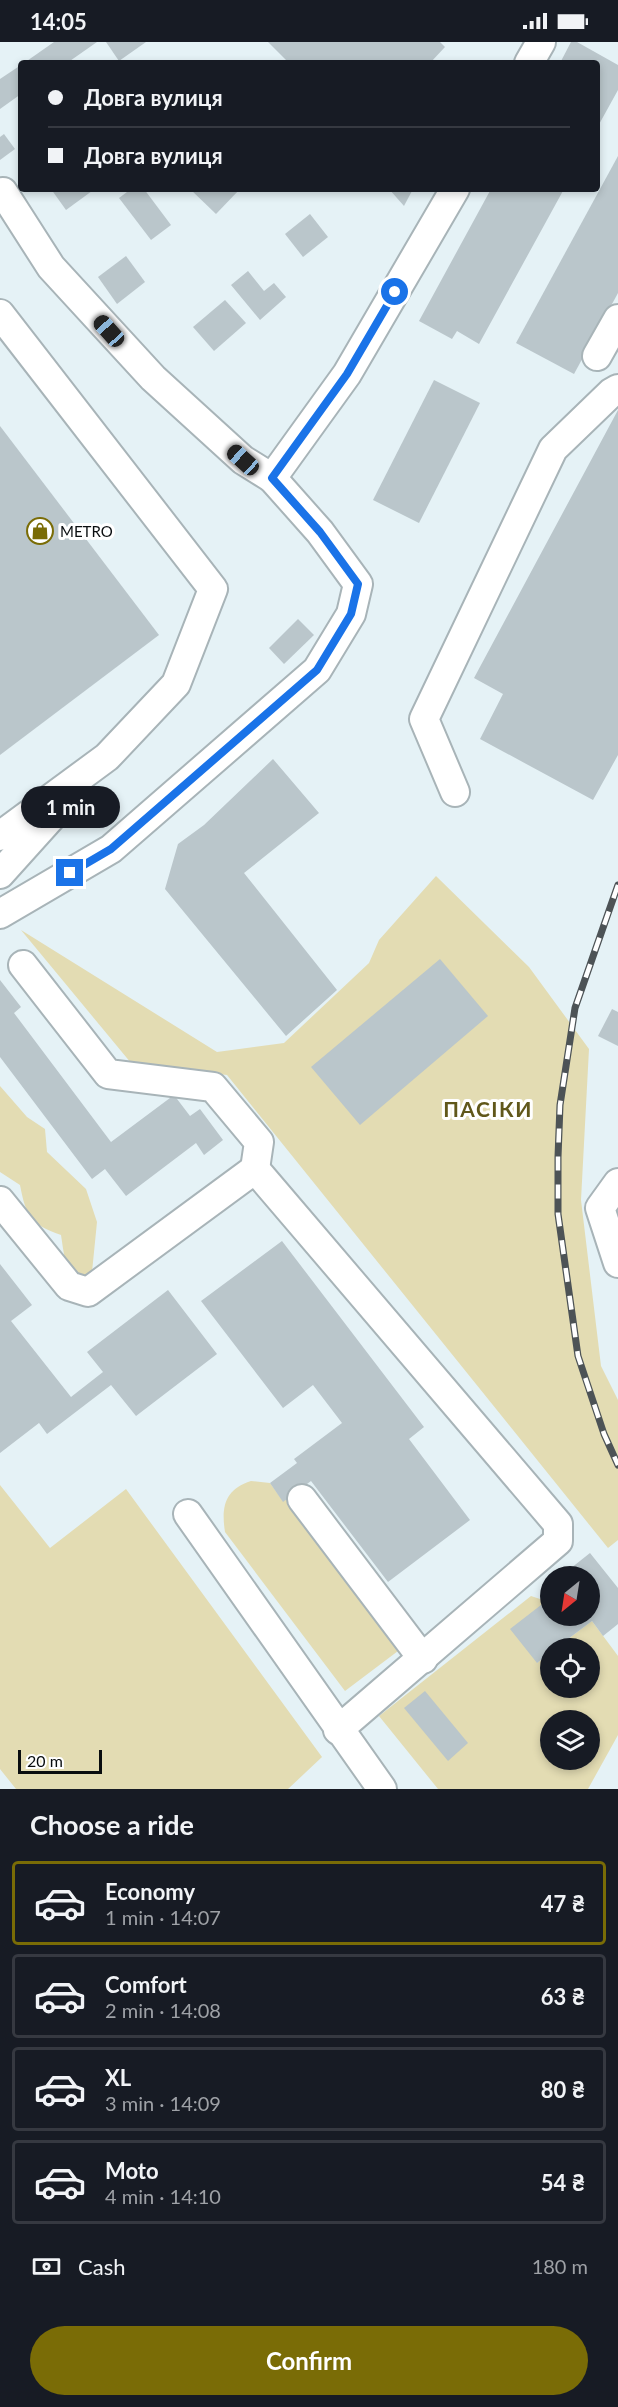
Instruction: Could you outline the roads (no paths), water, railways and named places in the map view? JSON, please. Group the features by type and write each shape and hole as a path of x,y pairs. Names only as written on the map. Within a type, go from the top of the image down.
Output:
{"lane":[{"path":"530,60 541,42"},
{"path":"0,914 111,849 317,670 351,614 358,584 320,532 272,478 243,460 153,378 51,267 3,192"},
{"path":"272,478 347,374 453,192"},
{"path":"0,314 213,589 176,684 0,874"},
{"path":"597,356 618,319"},
{"path":"455,792 424,718 553,449 611,393 618,389"},
{"path":"0,836 107,757"},
{"path":"0,1201 69,1286 88,1292 255,1169 259,1142 213,1087 108,1074 23,965"},
{"path":"255,1169 558,1524 558,1541 338,1730"},
{"path":"618,1183 600,1208 618,1263"},
{"path":"302,1499 423,1659"},
{"path":"188,1514 377,1788"}],"railway":[{"path":"618,885 575,1008 560,1105 558,1157 558,1214 578,1356 604,1434 618,1465"}],"place":[{"name":"METRO","path":"40,531"}],"district":[{"name":"ПАСІКИ","path":"488,1108"}]}
